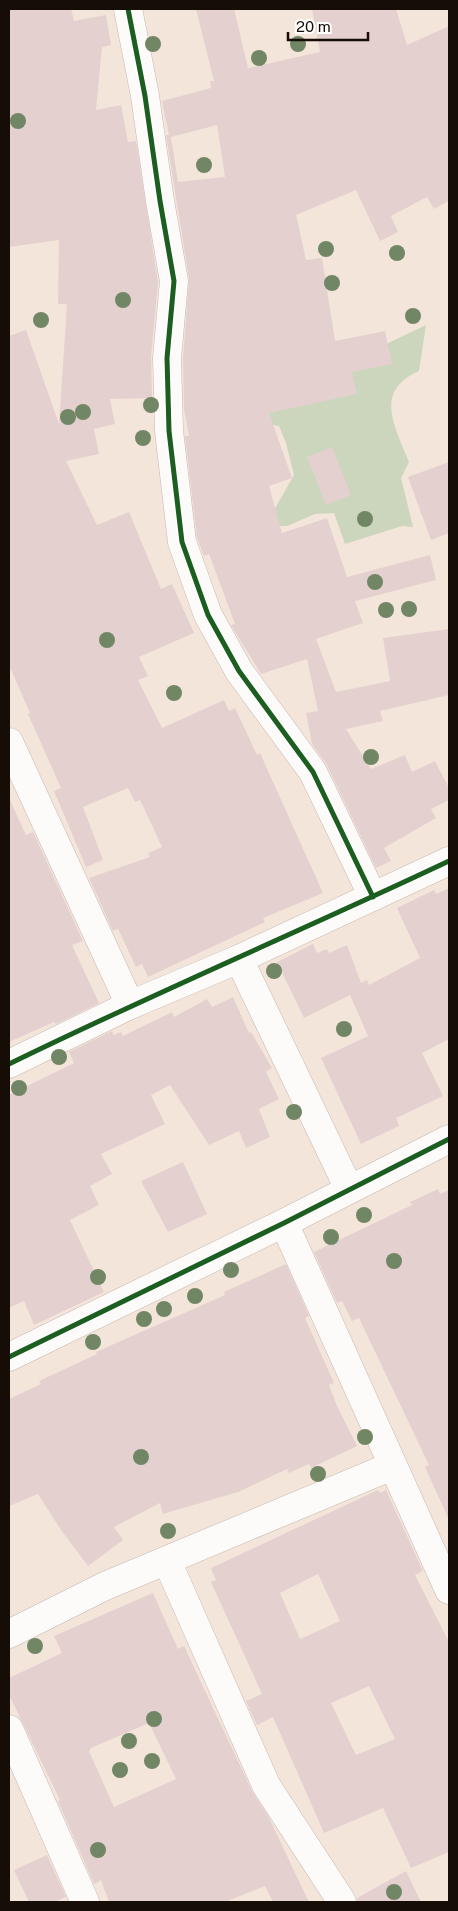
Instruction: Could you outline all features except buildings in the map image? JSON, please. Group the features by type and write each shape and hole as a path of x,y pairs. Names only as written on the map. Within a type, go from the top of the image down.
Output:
{"street":[{"path":"128,9 145,96 160,202 174,282 167,358 169,430 182,542 208,615 239,671 313,772 373,897"},
{"path":"9,742 130,1005"},
{"path":"9,1064 130,1005 239,959 449,861"},
{"path":"239,959 349,1189"},
{"path":"9,1357 284,1223 449,1139"},
{"path":"284,1223 449,1590"},
{"path":"9,1634 105,1586 392,1466"},
{"path":"167,1561 266,1785 342,1902"},
{"path":"9,1730 85,1902"}],"green space":[{"path":"426,325 419,371 405,379 396,389 392,399 391,411 398,436 409,462 401,478 413,527 402,526 345,544 334,513 315,514 287,526 271,526 273,512 294,475 286,443 279,426 256,422 254,407"}],"cycle path":[{"path":"128,9 145,96 174,281 167,358 169,431 182,542 208,615 239,671 313,772 373,897"},
{"path":"9,1064 118,1012 449,861"},
{"path":"9,1357 284,1223 449,1139"}]}
